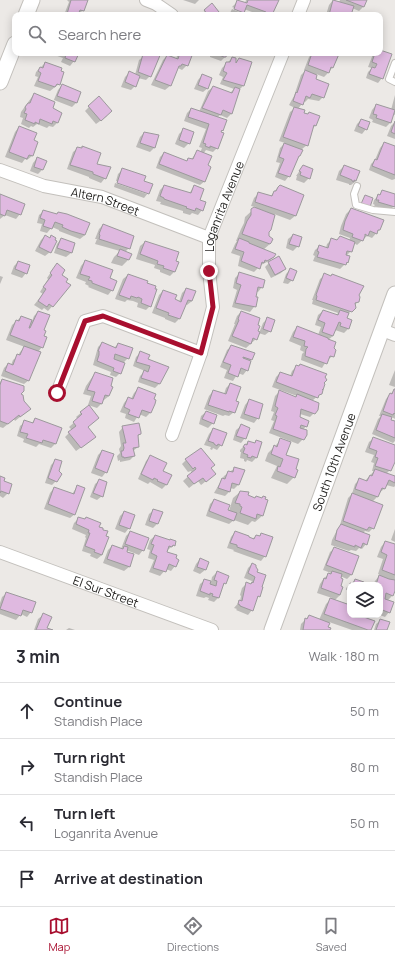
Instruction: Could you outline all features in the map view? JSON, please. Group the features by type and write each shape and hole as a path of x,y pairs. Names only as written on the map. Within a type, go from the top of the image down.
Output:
{"street":[{"path":"27,12 32,0"},
{"path":"146,0 156,4 168,12"},
{"path":"299,12 304,0"},
{"path":"0,82 12,52"},
{"name":"Loganrita Avenue","path":"172,435 201,353 213,307 209,271 209,238 282,56"},
{"name":"Altern Street","path":"0,170 44,186 102,197 209,238"},
{"name":"South 10th Avenue","path":"272,630 388,333 395,294"},
{"path":"57,393 85,321 103,316 201,353"},
{"name":"El Sur Street","path":"0,552 212,630"}],"lane":[{"path":"395,62 389,79 395,82"},
{"path":"357,186 354,194 356,204 373,210 395,212"}],"building":[{"path":"71,0 88,0 84,11 80,10 79,12 68,12"},
{"path":"237,0 247,3 248,0 279,0 273,12 266,12 247,5 244,12 234,9"},
{"path":"333,0 354,6 352,12 330,12"},
{"path":"346,0 367,0 364,7"},
{"path":"212,3 219,12 206,12 204,10"},
{"path":"383,51 392,54 383,79 369,74 372,67 375,68 377,64 372,62 374,56 383,56"},
{"path":"66,56 78,56 75,62 65,58"},
{"path":"142,56 160,56 151,77 138,72"},
{"path":"167,56 178,59 179,56 192,56 188,66 182,64 179,66 171,86 155,80"},
{"path":"311,56 338,56 329,73 308,65"},
{"path":"232,57 236,58 236,63 239,58 252,62 244,86 223,80 227,73 223,71 226,62 230,62"},
{"path":"45,62 62,68 61,71 64,72 60,85 57,84 55,87 38,81 41,73 38,71 40,67 43,68"},
{"path":"305,70 317,75 316,79 329,84 324,98 312,94 310,98 306,96 303,105 293,101"},
{"path":"129,71 140,76 136,87 125,82"},
{"path":"202,74 212,78 208,89 198,85"},
{"path":"62,84 81,92 77,103 57,96"},
{"path":"213,86 232,93 235,87 240,89 232,114 223,110 221,115 202,108"},
{"path":"34,93 55,102 53,108 62,113 58,123 53,121 52,124 40,119 39,124 35,122 35,124 25,120 27,114 24,113 26,109 25,107 28,103 30,103"},
{"path":"99,96 112,111 101,121 88,106"},
{"path":"376,104 395,110 391,123 376,118 377,115 373,114"},
{"path":"294,107 305,110 304,113 308,114 309,112 320,116 316,126 314,125 308,146 283,137"},
{"path":"191,108 227,120 223,131 222,130 221,132 224,133 218,149 205,146 206,144 203,143 209,124 188,117"},
{"path":"361,119 370,122 367,130 358,126"},
{"path":"395,121 395,134 391,132"},
{"path":"19,126 37,133 34,140 38,142 33,156 29,155 27,159 9,152"},
{"path":"183,128 194,132 190,144 179,140"},
{"path":"144,132 159,135 155,148 140,143"},
{"path":"384,142 395,146 395,175 372,166 375,159 377,160"},
{"path":"284,143 303,150 290,177 278,173 284,159 279,157"},
{"path":"82,146 101,153 97,164 111,167 106,179 93,174 93,172 70,165 77,147 82,148"},
{"path":"197,150 212,156 208,165 211,167 205,182 159,164 164,152 187,161 188,158 193,159"},
{"path":"37,157 47,161 43,170 34,167"},
{"path":"303,165 313,169 310,179 300,175 301,172 299,171"},
{"path":"344,165 360,171 356,181 354,180 354,182 340,175"},
{"path":"122,168 146,176 144,181 153,184 149,194 117,183"},
{"path":"164,185 191,193 194,185 204,189 200,200 206,202 203,211 196,208 195,211 164,199 160,196"},
{"path":"280,185 304,195 296,216 255,202 258,192 272,196 274,191 276,191"},
{"path":"382,190 395,194 395,207 376,200 378,194 380,195"},
{"path":"0,194 25,204 21,215 7,210 5,216 0,214"},
{"path":"365,195 373,198 370,207 361,204"},
{"path":"254,207 275,215 271,230 269,232 269,236 273,239 270,244 242,234 251,215 251,209"},
{"path":"351,208 384,220 377,234 370,231 368,236 365,234 363,241 352,237 353,234 343,230"},
{"path":"43,210 57,214 58,212 67,214 90,223 85,235 71,231 62,227 63,225 55,222 52,229 43,226 45,220 40,218"},
{"path":"103,224 134,236 130,249 99,239 99,234"},
{"path":"293,234 302,237 299,247 289,244"},
{"path":"45,235 50,238 51,235 56,238 55,240 57,241 51,253 39,247"},
{"path":"340,236 355,242 352,252 347,251 346,255 350,256 346,265 317,257 319,245 328,248 331,238 337,240"},
{"path":"61,238 75,243 72,253 57,248"},
{"path":"239,238 276,254 267,261 265,260 264,263 262,262 260,269 241,261 244,252 235,249"},
{"path":"145,241 179,252 176,261 179,262 175,272 163,268 164,266 157,264 158,261 140,254"},
{"path":"120,249 132,254 129,260 117,256"},
{"path":"279,256 286,269 275,275 268,262"},
{"path":"85,260 113,270 110,278 117,281 113,291 92,283 92,281 88,280 90,277 80,274"},
{"path":"18,261 30,265 27,274 15,269"},
{"path":"57,263 65,270 62,275 68,279 66,282 71,285 53,307 49,304 47,307 38,301 46,289 43,287 52,275 50,273"},
{"path":"290,268 297,271 293,281 286,278"},
{"path":"239,272 265,280 263,288 258,287 256,307 235,303 241,285 236,283"},
{"path":"324,273 331,276 332,274 364,286 359,295 359,302 355,303 356,308 352,312 316,300 316,295"},
{"path":"128,274 148,281 147,283 156,286 155,289 157,289 151,307 141,303 142,299 138,297 131,296 130,299 119,295"},
{"path":"186,288 196,291 192,301 188,300 180,319 168,315 169,313 156,308 163,290 177,295 175,299 181,302"},
{"path":"323,310 338,315 340,310 349,313 347,318 352,320 349,329 340,326 341,323 339,322 333,336 322,332 325,323 318,320"},
{"path":"38,311 50,315 44,330 46,331 44,336 47,337 43,348 10,335 16,320 19,321 21,316 32,320 30,328"},
{"path":"241,311 260,318 258,325 260,326 258,331 260,332 257,340 253,338 251,344 232,336"},
{"path":"267,317 275,320 271,332 263,329"},
{"path":"297,326 336,342 334,357 330,356 327,364 305,356 306,349 308,347 304,346 305,341 293,337"},
{"path":"102,342 116,348 118,343 133,348 129,359 115,354 114,359 125,363 121,374 113,371 114,368 97,361 99,355 98,351"},
{"path":"231,345 255,353 252,360 243,357 251,361 248,371 241,368 238,377 228,373 231,365 223,362"},
{"path":"24,346 41,352 29,381 5,371 8,363 13,365 17,354 20,355"},
{"path":"140,351 150,355 148,359 169,367 160,384 141,378 144,370 148,372 150,366 136,362"},
{"path":"300,364 327,374 325,377 327,380 324,383 322,394 319,395 318,398 276,382 280,372 292,376 296,365 299,366"},
{"path":"95,372 113,378 111,386 113,387 109,396 105,395 102,404 92,401 95,392 87,390"},
{"path":"2,379 24,386 24,391 21,394 23,395 24,401 31,409 20,417 19,415 8,424 0,421 0,385"},
{"path":"230,383 241,387 236,401 239,402 235,413 208,405 213,390 226,394"},
{"path":"138,387 156,394 154,399 156,400 155,404 151,413 142,410 139,418 128,414 130,410 124,407 128,397 133,399"},
{"path":"394,389 395,414 394,413 393,415 383,411 390,393 392,394"},
{"path":"279,390 296,397 297,394 319,403 318,410 315,414 301,409 300,417 309,421 307,427 301,425 300,428 307,430 307,435 304,440 273,429 277,416 275,415 278,408 275,406"},
{"path":"249,399 263,404 259,419 244,414"},
{"path":"89,405 99,418 88,427 96,437 81,448 68,432 76,426 73,422 82,414 80,412"},
{"path":"206,411 217,415 214,424 202,419"},
{"path":"382,414 392,417 391,420 395,421 395,438 376,430"},
{"path":"35,418 62,428 56,444 43,440 42,443 26,438 28,434 20,432 24,420 33,423"},
{"path":"139,423 141,434 138,435 139,447 133,448 135,456 124,458 122,457 121,451 123,451 124,448 123,443 126,443 122,426"},
{"path":"241,424 250,428 246,439 236,436"},
{"path":"213,428 227,433 222,446 218,444 217,446 208,441"},
{"path":"373,437 395,445 395,462 391,471 375,466 378,458 375,457 377,451 369,448"},
{"path":"280,438 291,442 286,455 299,459 296,469 298,470 295,478 277,471 278,466 280,467 283,459 271,454 274,445 277,447"},
{"path":"256,440 262,442 257,458 252,456 251,458 247,457 248,455 243,453 245,448 243,447 245,444 247,445 248,441 255,443"},
{"path":"201,448 215,465 211,468 216,474 206,482 203,478 194,484 187,476 196,469 195,467 193,469 185,459"},
{"path":"102,450 114,454 107,473 95,468"},
{"path":"150,455 167,463 163,471 172,475 167,485 157,481 158,480 154,478 153,480 141,474"},
{"path":"55,459 62,461 59,471 62,474 57,482 48,478"},
{"path":"234,467 245,470 239,485 232,483 230,492 218,488 222,478 225,479 228,471 233,472"},
{"path":"375,469 395,476 395,483 389,480 385,489 382,488 378,497 355,489 359,478 367,481 370,475 372,476"},
{"path":"0,476 5,478 4,481 12,484 9,494 1,491 0,493"},
{"path":"99,479 107,482 103,497 93,493"},
{"path":"77,485 85,488 75,515 48,504 54,487 74,494"},
{"path":"240,491 249,492 248,495 255,498 256,496 262,498 263,496 266,497 265,499 268,500 263,516 257,514 256,519 240,513 242,507 240,504 235,503"},
{"path":"352,493 383,505 374,529 369,527 367,530 343,521"},
{"path":"214,499 230,505 228,510 237,513 234,521 209,511"},
{"path":"153,509 163,512 158,524 149,521"},
{"path":"124,511 135,515 130,529 119,525"},
{"path":"78,517 85,519 86,517 101,523 99,527 108,531 106,536 109,537 102,555 85,546 90,533 88,533 89,530 76,524"},
{"path":"341,524 370,535 367,545 363,543 361,548 335,540 337,530"},
{"path":"130,531 149,538 144,551 125,544"},
{"path":"235,531 254,539 256,535 260,536 261,533 273,537 266,557 230,543"},
{"path":"155,535 176,541 175,546 169,546 167,552 177,555 176,558 179,560 176,567 169,564 166,572 153,568 157,556 151,553 154,545 151,544"},
{"path":"385,541 395,544 395,575 382,570 387,555 381,552"},
{"path":"112,545 123,549 124,546 128,547 127,552 134,554 130,567 107,559"},
{"path":"334,547 359,556 352,575 326,565"},
{"path":"200,558 209,562 206,570 197,567"},
{"path":"252,563 256,565 258,570 257,572 266,575 260,597 258,596 253,611 238,604 239,600 242,601 246,582 251,584 252,582 253,583 255,577 248,573"},
{"path":"217,571 229,576 226,584 224,583 219,598 212,596 213,594 210,593 210,595 200,591 204,579 211,581 210,584 216,586 217,581 214,580"},
{"path":"332,571 342,574 341,578 343,579 341,586 343,587 340,595 321,588 324,578 326,579 328,573 331,574"},
{"path":"379,575 395,580 395,591 393,596 386,593 385,599 394,602 390,613 383,610 383,582 377,582"},
{"path":"355,579 364,582 354,582"},
{"path":"6,592 36,602 32,613 23,610 21,616 0,609"},
{"path":"330,598 347,604 347,618 366,618 375,621 371,630 368,630 324,614"},
{"path":"43,613 52,617 47,628 53,630 36,630"},
{"path":"309,615 330,623 328,627 331,628 330,630 303,630 305,618 307,619"},
{"path":"380,619 390,622 387,630 376,630"}],"route":[{"path":"57,393 85,321 103,316 201,353 213,307 209,271"}]}
